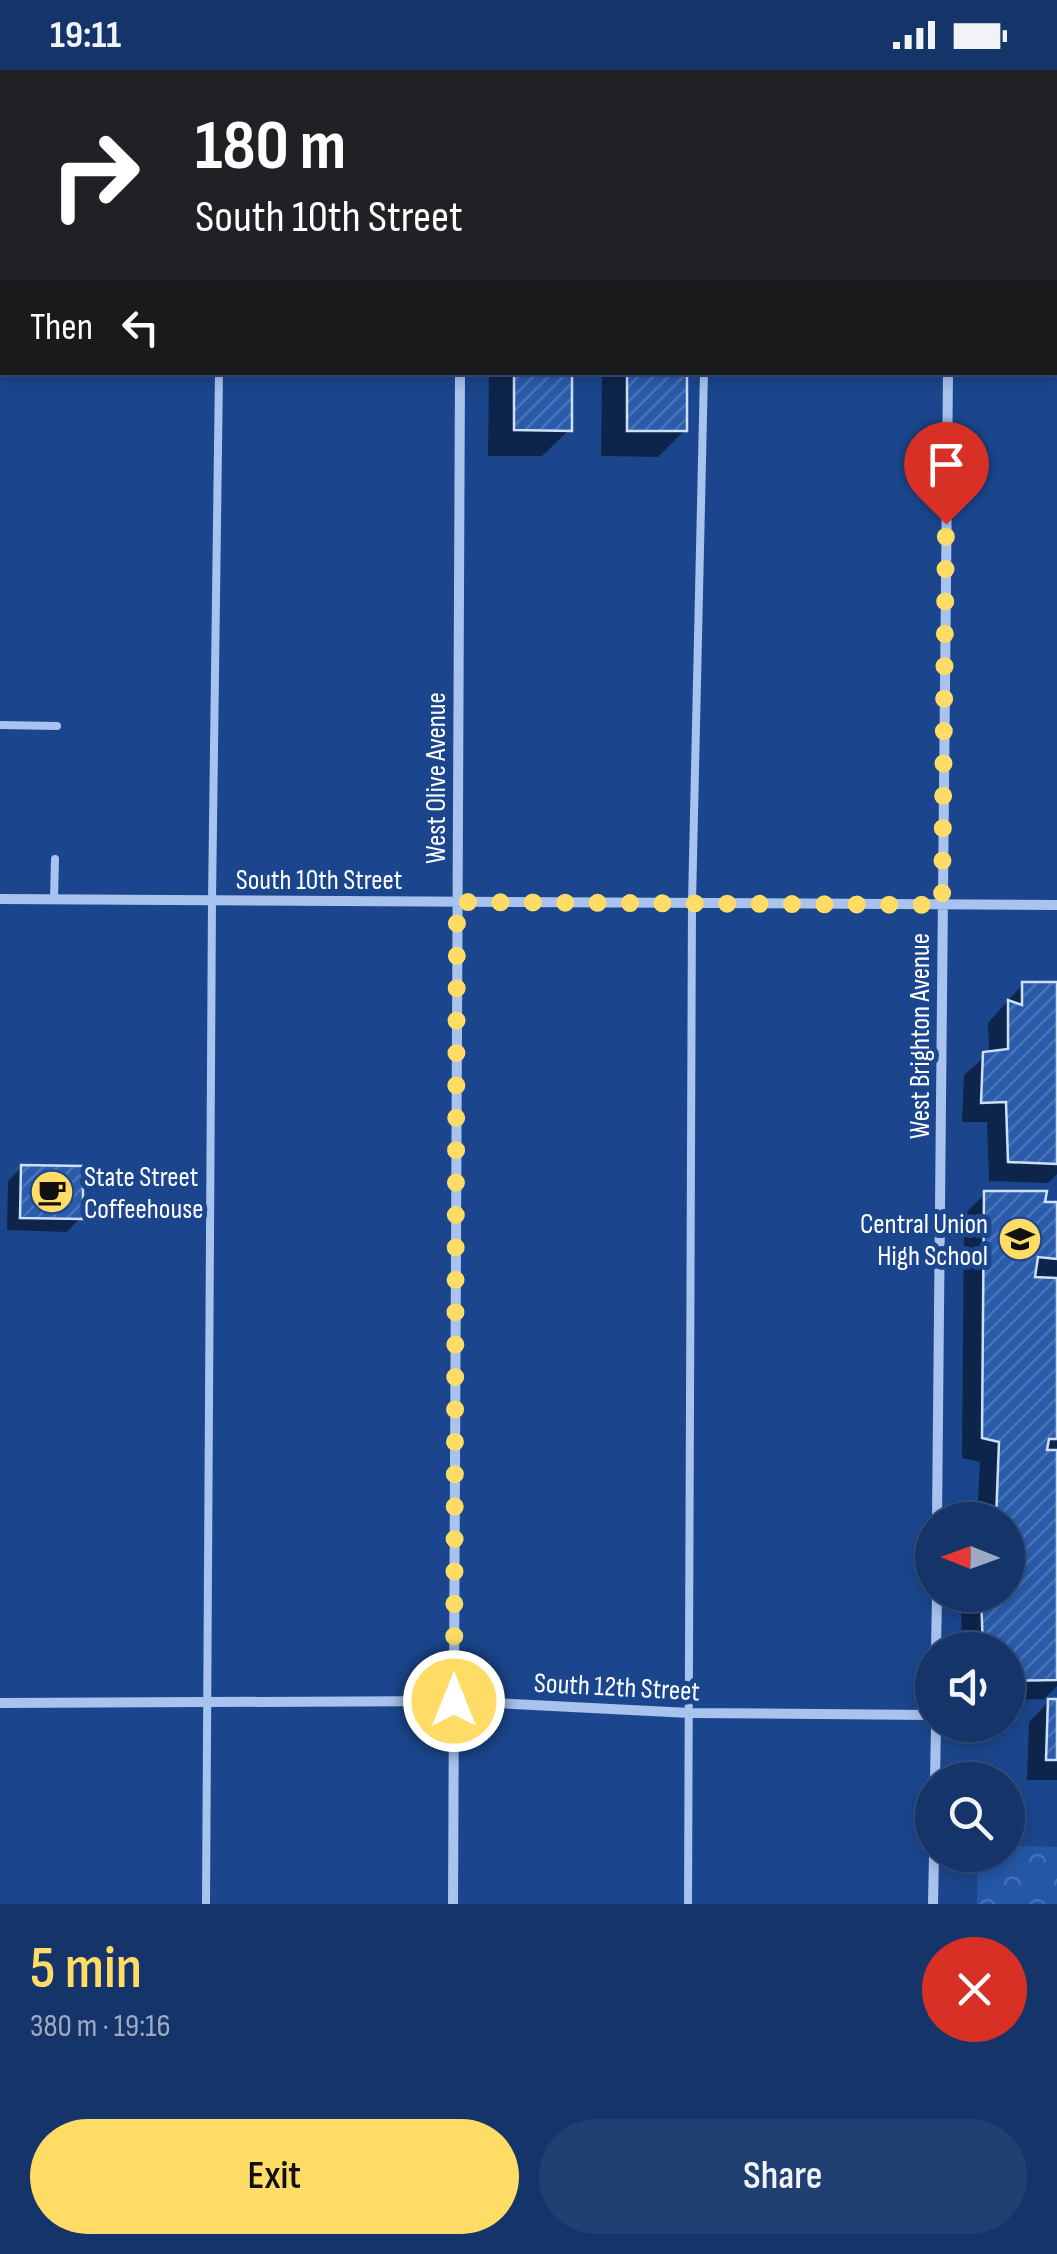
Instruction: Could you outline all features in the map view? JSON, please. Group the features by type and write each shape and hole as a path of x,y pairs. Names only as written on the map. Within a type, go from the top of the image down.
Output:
{"street":[{"name":"West Olive Avenue","path":"453,1904 460,375"},
{"name":"West Brighton Avenue","path":"937,1502 948,375"},
{"name":"South 10th Street","path":"0,899 1057,906"},
{"name":"South 12th Street","path":"0,1702 454,1701 690,1713 915,1715"},
{"path":"933,1904 934,1872"}],"lane":[{"path":"206,1904 218,375"},
{"path":"688,1904 692,903 704,375"},
{"path":"0,725 57,726"},
{"path":"54,899 55,859"}],"green space":[{"path":"1025,1846 1057,1847 1057,1904 977,1904 977,1872 1025,1872"}],"building":[{"path":"514,375 572,375 572,431 514,430"},
{"path":"627,375 687,375 687,431 627,431"},
{"path":"1022,982 1057,982 1057,1164 1008,1162 1006,1102 981,1103 983,1052 1008,1049 1008,1000 1022,1005"},
{"name":"State Street Coffeehouse","path":"21,1165 83,1166 83,1219 20,1218"},
{"path":"984,1191 1047,1191 1045,1202 1057,1202 1057,1259 1038,1257 1035,1277 1057,1278 1057,1439 1049,1439 1047,1450 1057,1450 1057,1680 1025,1681 1025,1632 982,1632 982,1612 1025,1612 1025,1502 997,1502 999,1442 982,1438"},
{"path":"1048,1699 1057,1699 1057,1760 1046,1760"}],"place":[{"name":"State Street Coffeehouse","path":"52,1192"},
{"name":"Central Union High School","path":"1020,1239"}],"route":[{"path":"454,1701 457,902 942,905 946,524"}]}
